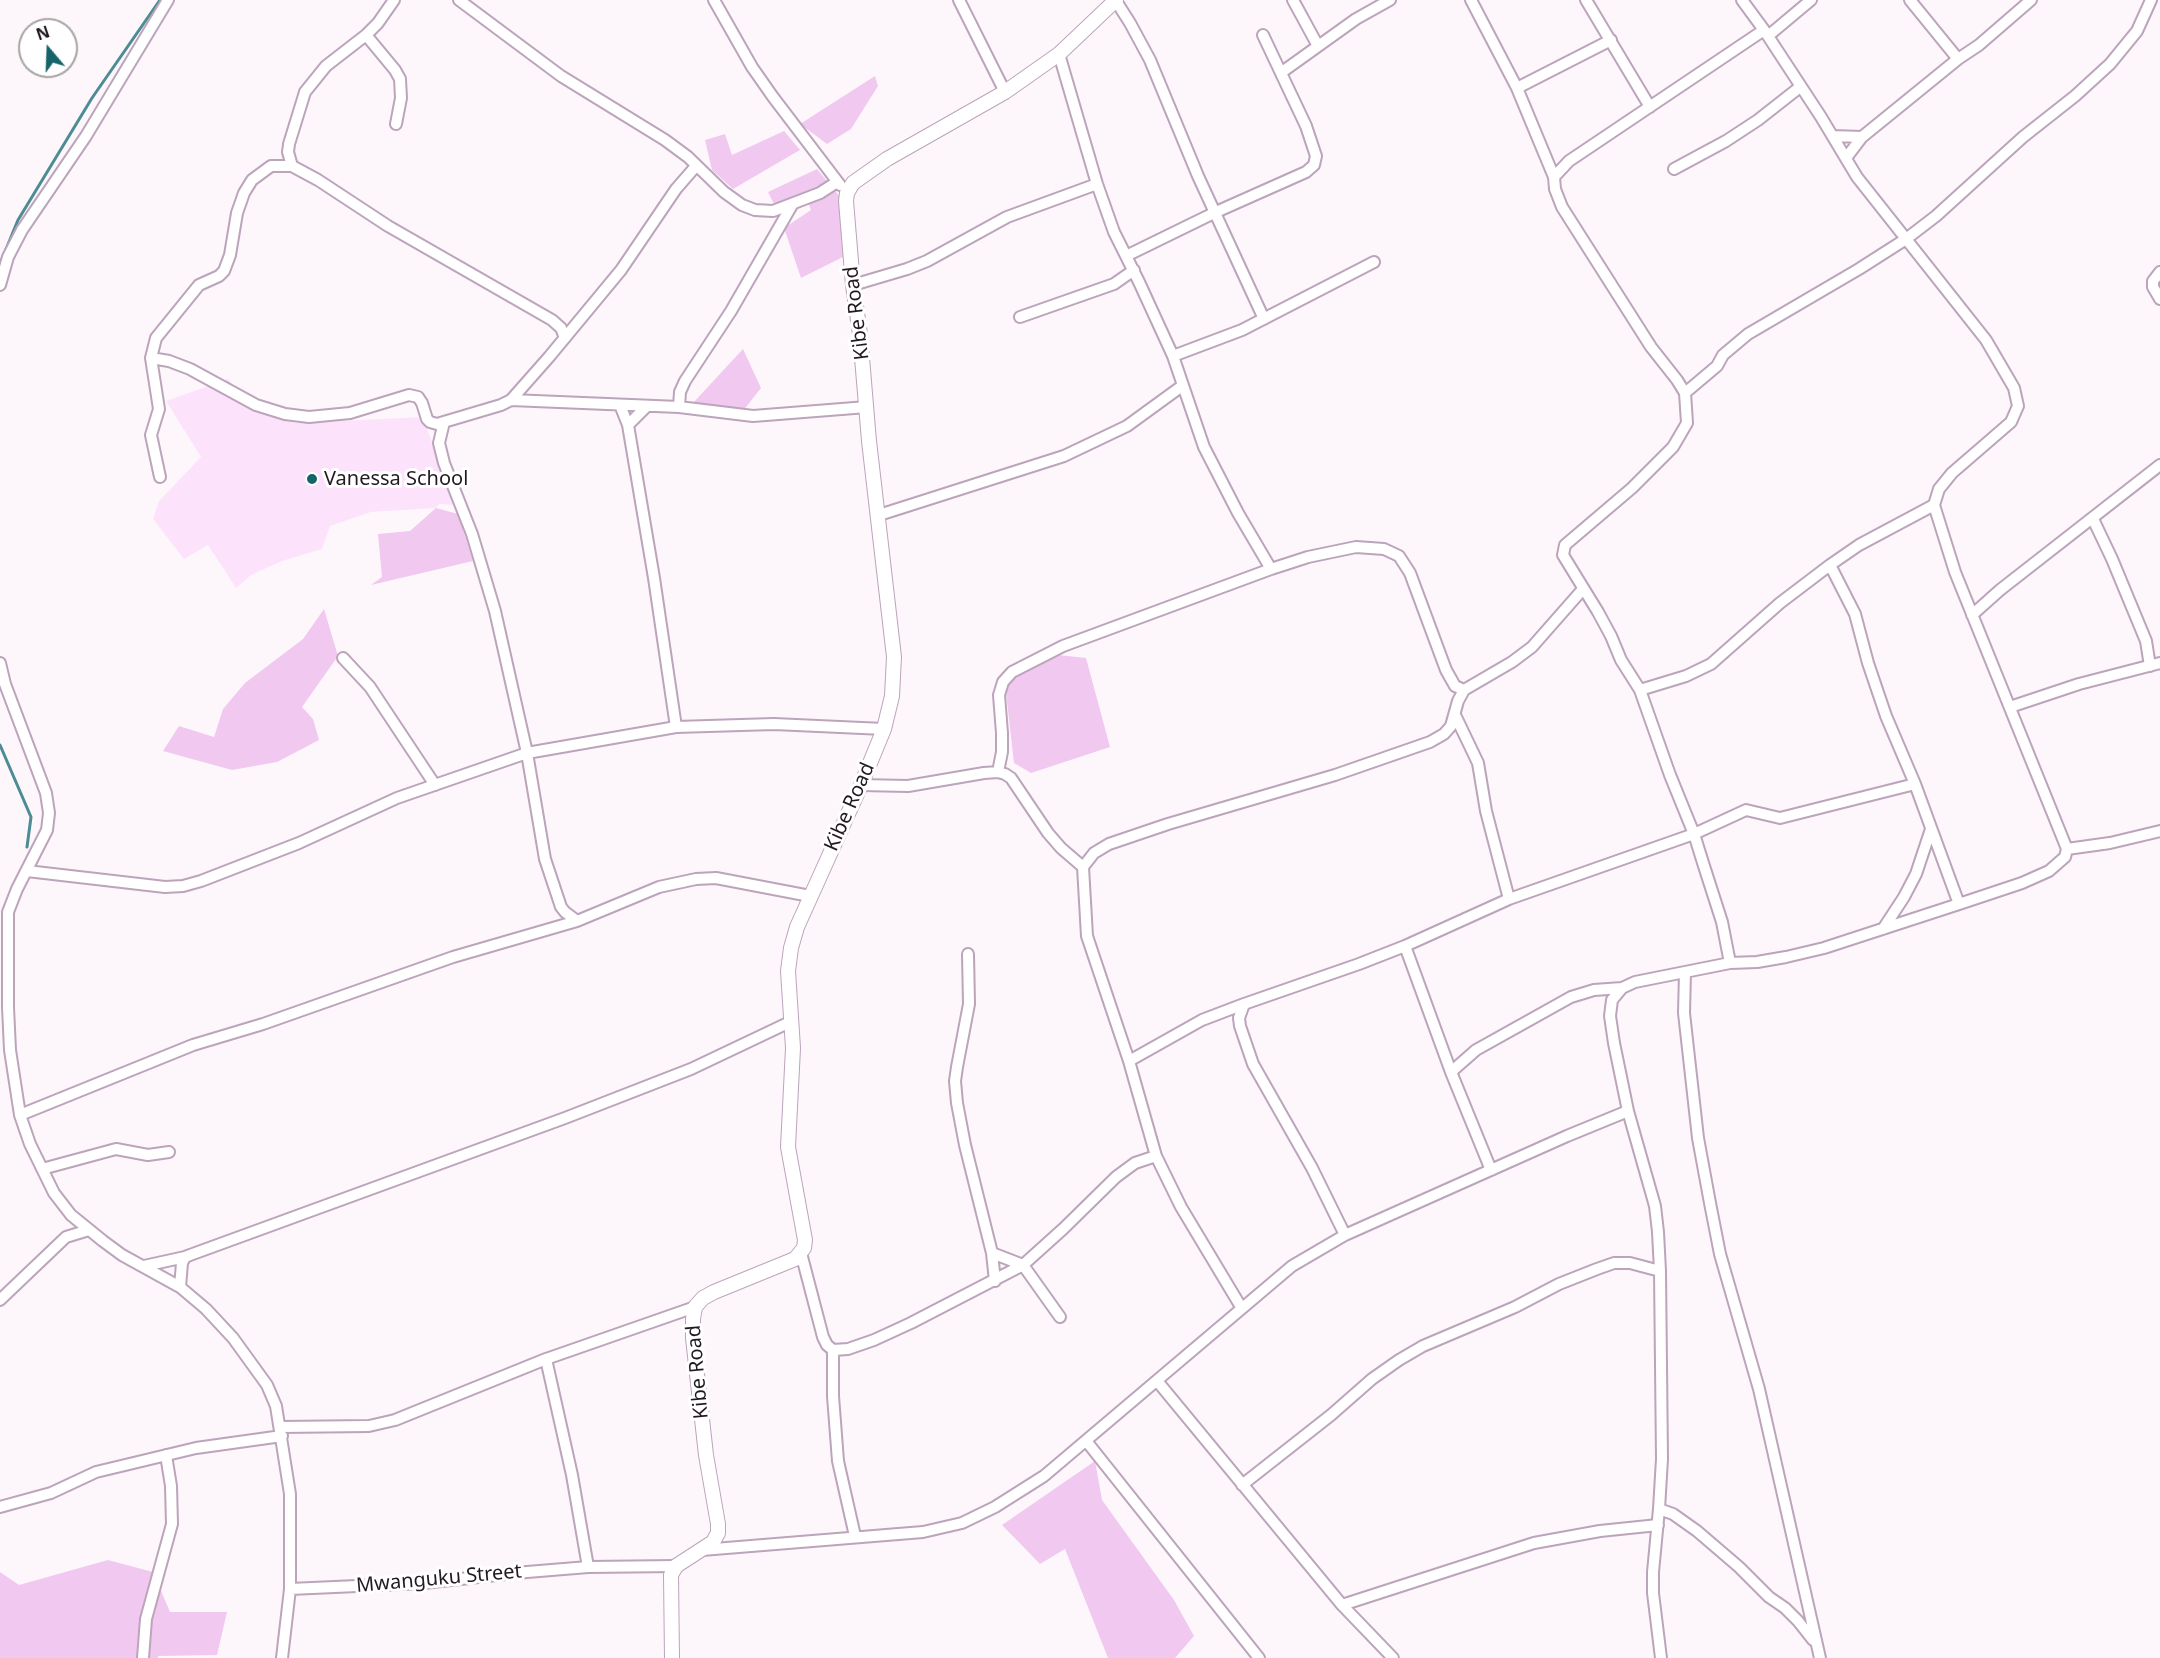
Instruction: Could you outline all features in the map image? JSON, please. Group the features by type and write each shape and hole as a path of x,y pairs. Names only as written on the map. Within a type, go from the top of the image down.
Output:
{"street":[{"path":"0,285 8,257 22,230 86,136 168,0"},
{"path":"292,166 288,152 289,144 304,92 326,66 366,35 394,0"},
{"path":"459,0 561,76 665,140 688,157 724,192 742,205 755,210 772,211 820,193 837,182"},
{"path":"714,0 752,67 794,127 847,193 853,183 887,159 1005,92 1059,54 1116,0 1150,60 1198,176 1264,319"},
{"path":"1293,0 1318,46"},
{"path":"1282,72 1356,19 1390,0"},
{"path":"1471,0 1517,88 1554,177 1555,189 1562,207 1651,347 1677,380 1684,393 1687,423 1673,447 1632,488 1565,545 1563,555 1598,612 1621,660 1640,690 1694,834 1722,922 1730,963"},
{"path":"1586,0 1650,107"},
{"path":"1451,1072 1476,1050 1571,997 1593,990 1622,988 1635,982 1730,963 1757,962 1824,948 2022,884 2049,871 2065,858 2067,849 1955,572 1934,505 1939,489 1952,473 2011,422 2016,413 2017,398 2009,378 1986,340 1878,206 1766,33 1742,0"},
{"path":"1554,177 1569,161 1766,33 1811,0"},
{"path":"1910,0 1958,59"},
{"path":"1846,158 1862,136 1958,59 1979,45 2031,0"},
{"path":"1684,393 1710,373 1723,355 1748,334 1906,239 1936,216 1999,158 2075,96 2110,64 2137,31 2151,0"},
{"path":"964,2 1005,92"},
{"path":"366,35 400,79 401,98 396,124"},
{"path":"1126,256 1216,212 1306,172 1314,165 1316,156 1309,135 1263,35"},
{"path":"1517,88 1611,40"},
{"path":"1059,54 1097,184 1114,232 1173,356 1200,437 1219,477 1271,569"},
{"path":"1674,169 1726,141 1758,120 1800,87"},
{"path":"1833,136 1862,136"},
{"path":"160,477 151,435 159,410 151,358 156,338 195,290 224,271 230,255 237,213 244,193 252,180 271,166 292,166 332,189 388,226 552,320 561,328 565,338"},
{"path":"511,400 621,270 676,189 696,166"},
{"path":"853,285 927,261 1007,217 1097,184"},
{"name":"Kibe Road","path":"676,1566 713,1542 718,1533 706,1455 693,1338 695,1307 703,1298 714,1292 787,1264 801,1253 805,1240 788,1147 793,1048 788,971 791,948 810,896 884,729 892,696 894,657 853,285 847,193"},
{"path":"679,407 680,392 685,381 731,311 792,205"},
{"path":"1173,356 1264,319 1374,262"},
{"path":"1114,284 1134,270"},
{"path":"2160,272 2153,281 2153,287 2160,299"},
{"path":"1020,317 1114,284 1139,282"},
{"path":"151,358 169,361 190,369 242,399 285,414 309,417 350,413 413,396 422,403 427,419 437,424 486,411 511,400 679,407 753,416 867,407"},
{"path":"529,379 536,400"},
{"path":"879,515 1064,456 1127,426 1182,386"},
{"path":"620,405 628,426 676,727"},
{"path":"628,426 647,406"},
{"path":"444,422 439,443 490,592 527,753 545,859 561,907 577,921"},
{"path":"1972,615 2000,590 2160,465"},
{"path":"1640,690 1686,676 1711,664 1780,603 1830,565 1859,545 1934,505"},
{"path":"2010,707 2079,684 2155,664 2093,519"},
{"path":"998,772 1002,752 999,695 1003,682 1012,672 1063,646 1271,569 1308,557 1356,547 1384,549 1399,556 1410,573 1446,670 1455,686 1464,690"},
{"path":"1830,565 1855,614 1886,716 1915,784 1959,904"},
{"path":"1241,1307 1181,1207 1156,1156 1129,1061 1087,936 1083,867 1094,853 1109,844 1168,824 1335,775 1430,742 1444,734 1451,726 1464,690 1512,662 1532,647 1583,589"},
{"path":"343,657 370,687 435,785"},
{"path":"0,663 5,684 46,794 49,813 47,830 8,912 10,1050 20,1115 54,1193 71,1215 123,1255 180,1287 206,1309 233,1338 267,1385 276,1407 290,1494 290,1589 282,1658"},
{"path":"1455,715 1478,763 1486,811 1509,899"},
{"path":"27,871 165,887 183,886 298,843 397,798 527,753 676,727 774,724 884,729"},
{"path":"861,785 908,786 998,772 1011,778 1048,833 1083,867"},
{"path":"1129,1061 1186,1028 1244,1004 1406,946 1509,899 1694,834 1746,810 1780,818 1915,784"},
{"path":"1883,929 1916,874 1931,828"},
{"path":"2067,849 2110,843 2160,831"},
{"path":"20,1115 193,1045 263,1024 453,957 577,921 659,887 696,879 716,878 737,880 810,896"},
{"path":"553,928 561,907"},
{"path":"1406,946 1451,1072 1491,1170"},
{"path":"968,954 969,1004 957,1067 957,1103 992,1253 995,1281"},
{"path":"1685,972 1684,1013 1698,1138 1720,1254 1759,1389 1820,1658"},
{"path":"1622,988 1612,1000 1614,1043 1628,1111 1655,1206 1660,1271 1662,1459 1653,1593 1661,1658"},
{"path":"1244,1004 1239,1018 1240,1026 1253,1064 1312,1168 1345,1235"},
{"path":"144,1266 185,1257 259,1228 565,1118 691,1069 790,1022"},
{"path":"702,1550 922,1532 962,1523 995,1507 1044,1476 1158,1382 1241,1307 1292,1266 1345,1235 1628,1111"},
{"path":"801,1253 823,1337 833,1350 848,1349 874,1340 1023,1265 1063,1229 1106,1185 1135,1163 1152,1139"},
{"path":"42,1169 116,1149 148,1155 169,1152"},
{"path":"1135,1163 1156,1156"},
{"path":"0,1300 66,1237 89,1230"},
{"path":"992,1253 1023,1265 1060,1317"},
{"path":"180,1287 185,1257"},
{"path":"1242,1485 1331,1415 1372,1379 1423,1347 1515,1307 1559,1284 1614,1263 1630,1263 1660,1271"},
{"path":"0,1507 51,1493 96,1472 206,1446 281,1431 369,1426 395,1420 546,1359 695,1307"},
{"path":"833,1350 833,1396 838,1461 855,1536"},
{"path":"546,1359 572,1475 588,1567"},
{"path":"1158,1382 1342,1605 1393,1658"},
{"path":"1087,1442 1259,1658"},
{"path":"143,1658 146,1618 171,1524 172,1496 166,1455"},
{"path":"1659,1509 1686,1522 1706,1539 1768,1597 1785,1608 1816,1644"},
{"path":"1342,1605 1534,1544 1600,1531 1658,1525"},
{"path":"672,1658 670,1586 671,1575 676,1566"},
{"name":"Mwanguku Street","path":"290,1589 424,1583 588,1567 676,1566"}],"shaded area":[{"path":"875,76 878,86 851,129 827,144 800,124"},
{"path":"784,131 800,150 733,189 712,170 705,140 725,134 732,155"},
{"path":"817,169 841,198 851,253 801,278 784,228 811,210 805,194 775,206 768,192"},
{"path":"743,349 761,388 743,411 692,404"},
{"name":"Vanessa School","path":"228,379 257,412 295,423 423,417 454,505 439,504 436,508 371,512 330,526 322,549 282,561 251,575 236,588 208,545 184,559 153,519 159,501 201,457 166,401"},
{"path":"436,508 458,514 473,561 371,585 382,577 378,534 410,531"},
{"path":"324,609 338,656 302,707 313,719 319,740 277,762 232,770 163,751 179,726 214,737 223,709 245,683 303,639"},
{"path":"1058,655 1086,658 1110,747 1031,773 1014,763 1005,684 1031,667"},
{"path":"1095,1461 1102,1500 1174,1600 1194,1636 1175,1658 1108,1658 1065,1549 1040,1564 1002,1525"},
{"path":"108,1560 153,1572 170,1612 227,1612 217,1655 158,1656 158,1658 0,1658 0,1572 19,1585"}],"waterway":[{"path":"0,264 18,220 92,98 160,0"},
{"path":"0,745 31,817 27,847"}],"place":[{"name":"Vanessa School","path":"312,479"}]}
